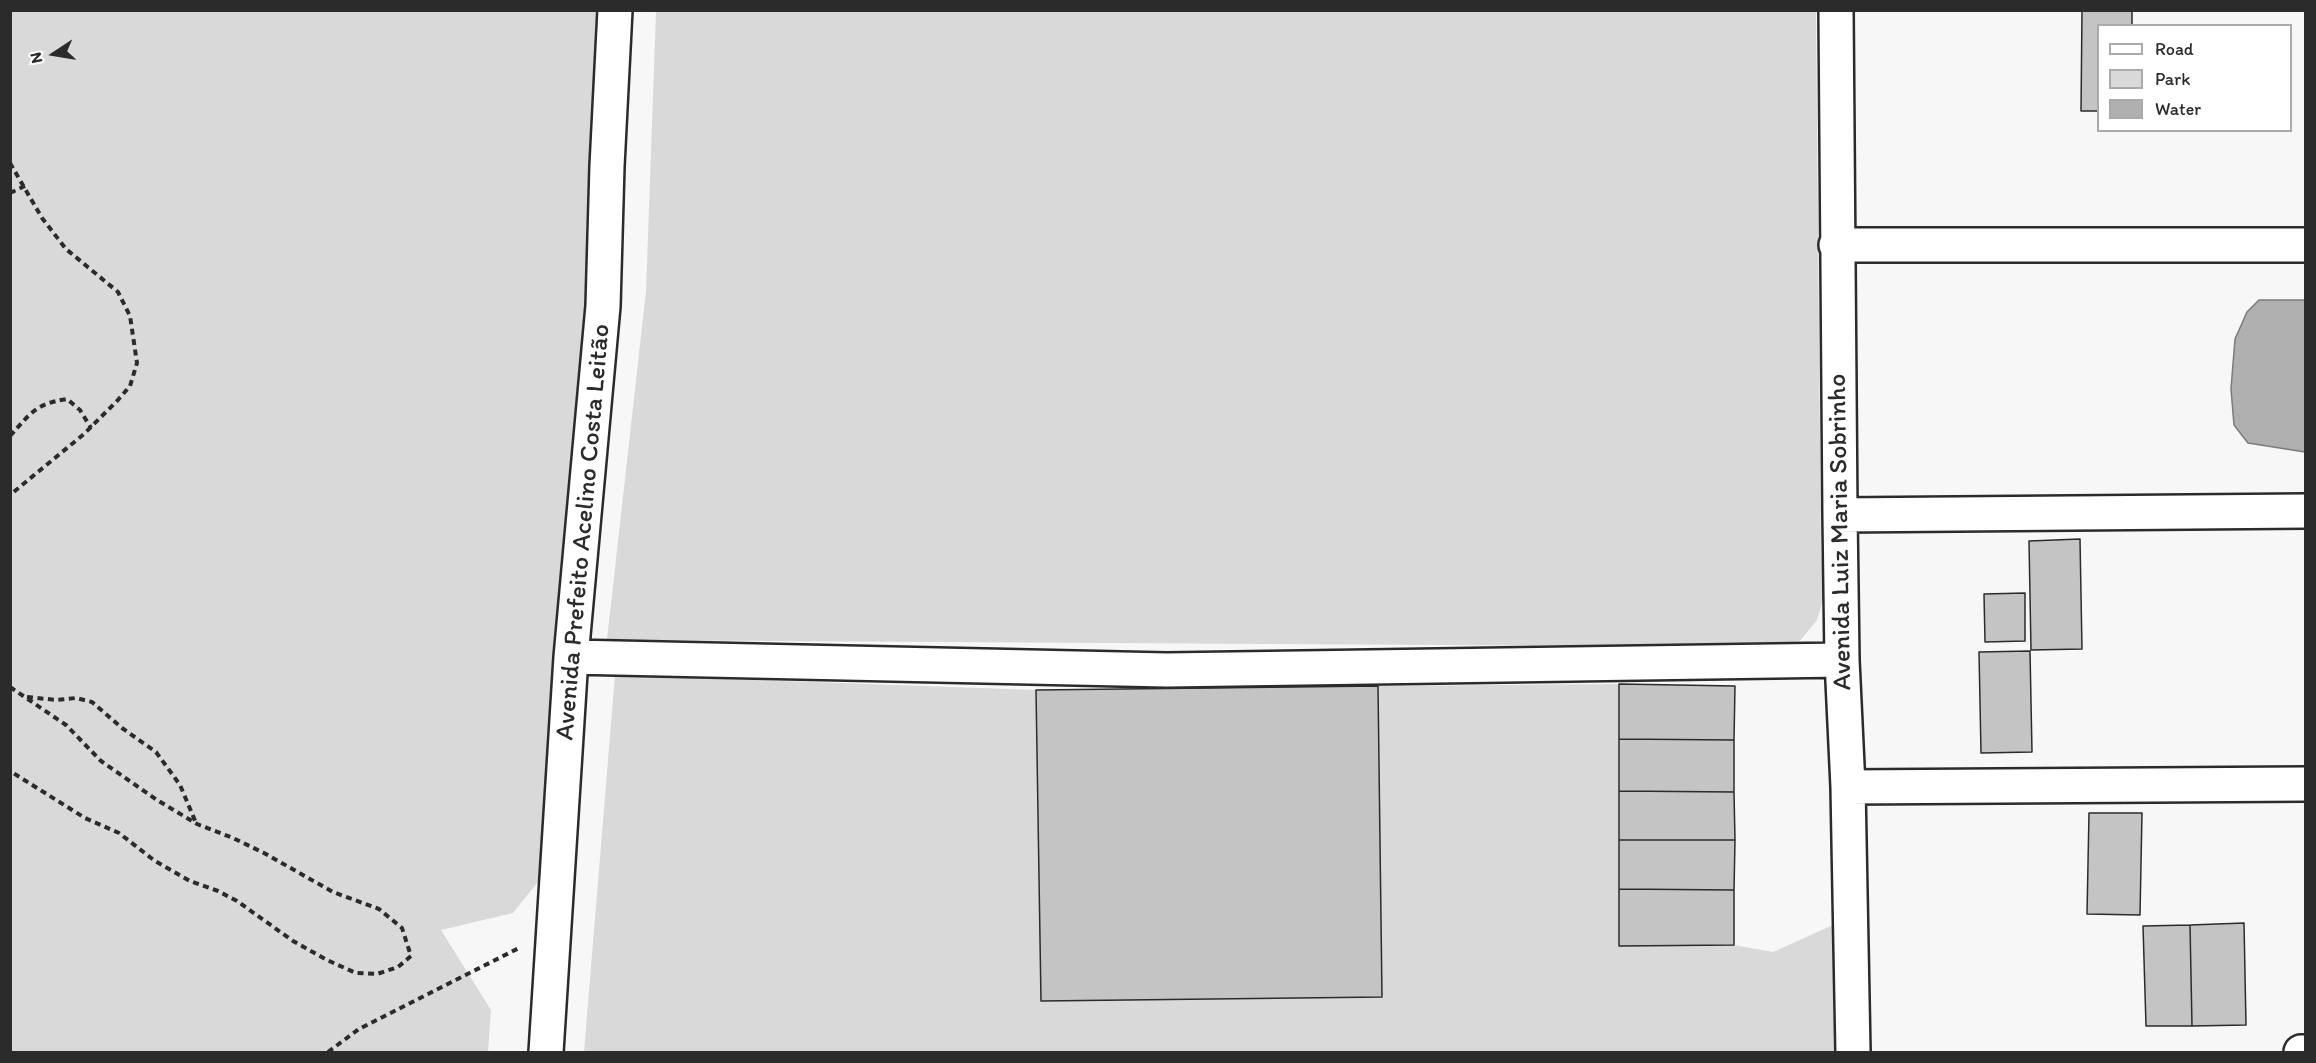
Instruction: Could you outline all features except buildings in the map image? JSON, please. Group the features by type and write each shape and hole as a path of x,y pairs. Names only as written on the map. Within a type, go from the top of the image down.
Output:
{"street":[{"name":"Avenida Prefeito Acelino Costa Leitão","path":"546,1053 571,657 603,306 606,166 615,10"},
{"name":"Avenida Luiz Maria Sobrinho","path":"1836,10 1836,245 1842,660 1848,788 1853,1053"},
{"path":"1836,245 2306,245"},
{"path":"1840,515 2306,511"},
{"path":"571,657 1167,670 1842,660"},
{"path":"1848,788 2306,784"}],"path":[{"path":"10,163 42,218 66,249 118,292 130,316 137,363 130,386 91,428 10,495"},
{"path":"10,193 25,186"},
{"path":"10,436 30,413 48,402 68,399 80,410 91,428"},
{"path":"10,687 66,725 101,760 157,800 197,824 264,853 333,892 379,909 402,928 411,956 398,967 377,974 356,973 327,960 293,941 237,901 190,881 155,861 119,833 85,818 10,771"},
{"path":"27,697 57,700 76,698 92,702 122,728 156,752 180,785 197,824"},
{"path":"328,1053 359,1029 554,931"}],"green space":[{"path":"10,11 610,11 549,868 513,913 441,930 491,1010 488,1052 11,1052"},
{"path":"656,11 1816,11 1821,555 1827,587 1817,620 1799,642 1775,647 607,640 646,291"},
{"path":"615,675 1036,690 1041,1001 1382,997 1378,686 1619,684 1619,946 1734,945 1773,952 1833,925 1835,1052 584,1052"}],"water":[{"path":"2259,300 2305,300 2305,452 2248,443 2234,425 2231,389 2235,339 2247,312"}]}
